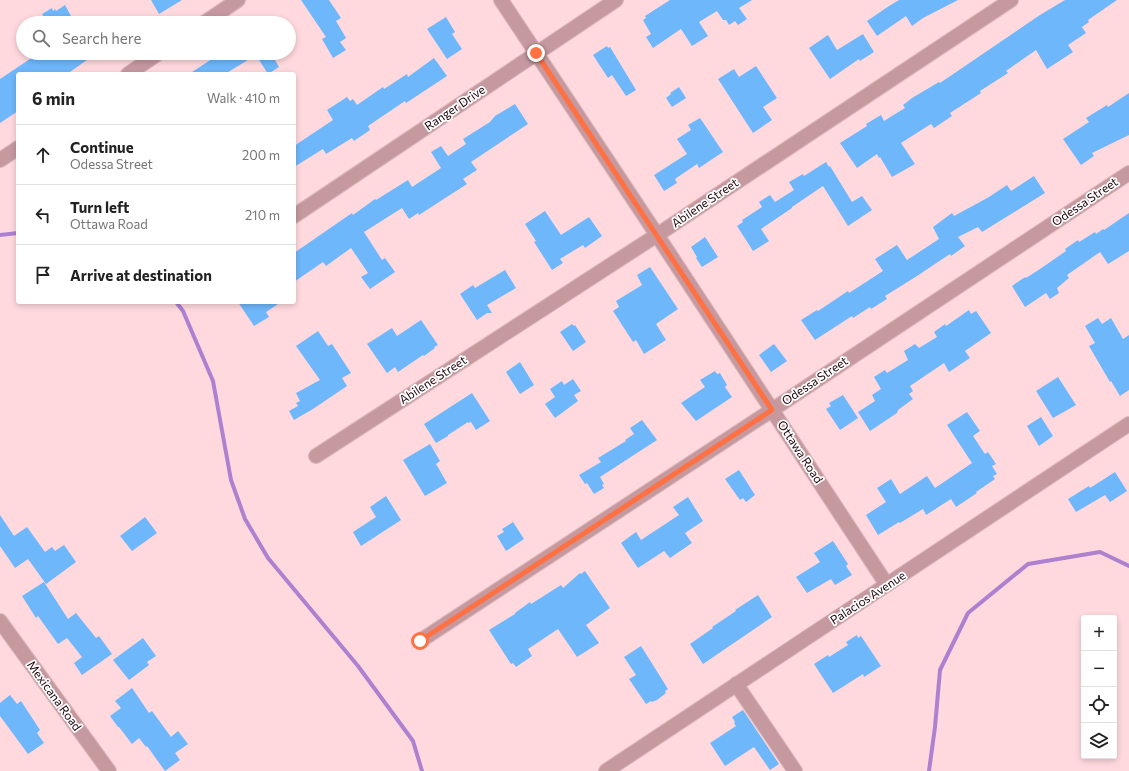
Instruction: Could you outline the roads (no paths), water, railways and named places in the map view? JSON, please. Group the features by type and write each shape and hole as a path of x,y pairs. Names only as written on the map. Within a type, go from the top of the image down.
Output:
{"street":[{"path":"214,16 238,0"},
{"name":"Ottawa Road","path":"501,0 887,585"},
{"name":"Ranger Drive","path":"296,215 616,0"},
{"name":"Abilene Street","path":"316,456 657,235 1012,0"},
{"path":"131,72 149,60"},
{"path":"0,160 16,149"},
{"name":"Odessa Street","path":"420,641 1129,173"},
{"name":"Palacios Avenue","path":"606,771 1129,424"},
{"name":"Mexicana Road","path":"0,621 109,771"},
{"path":"736,684 795,771"}],"waterway":[{"path":"0,235 16,233"},
{"path":"178,304 183,311 213,381 231,480 245,519 268,558 358,666 413,741 422,771"},
{"path":"929,771 935,727 940,670 968,613 1028,564 1100,552 1129,566"}]}
